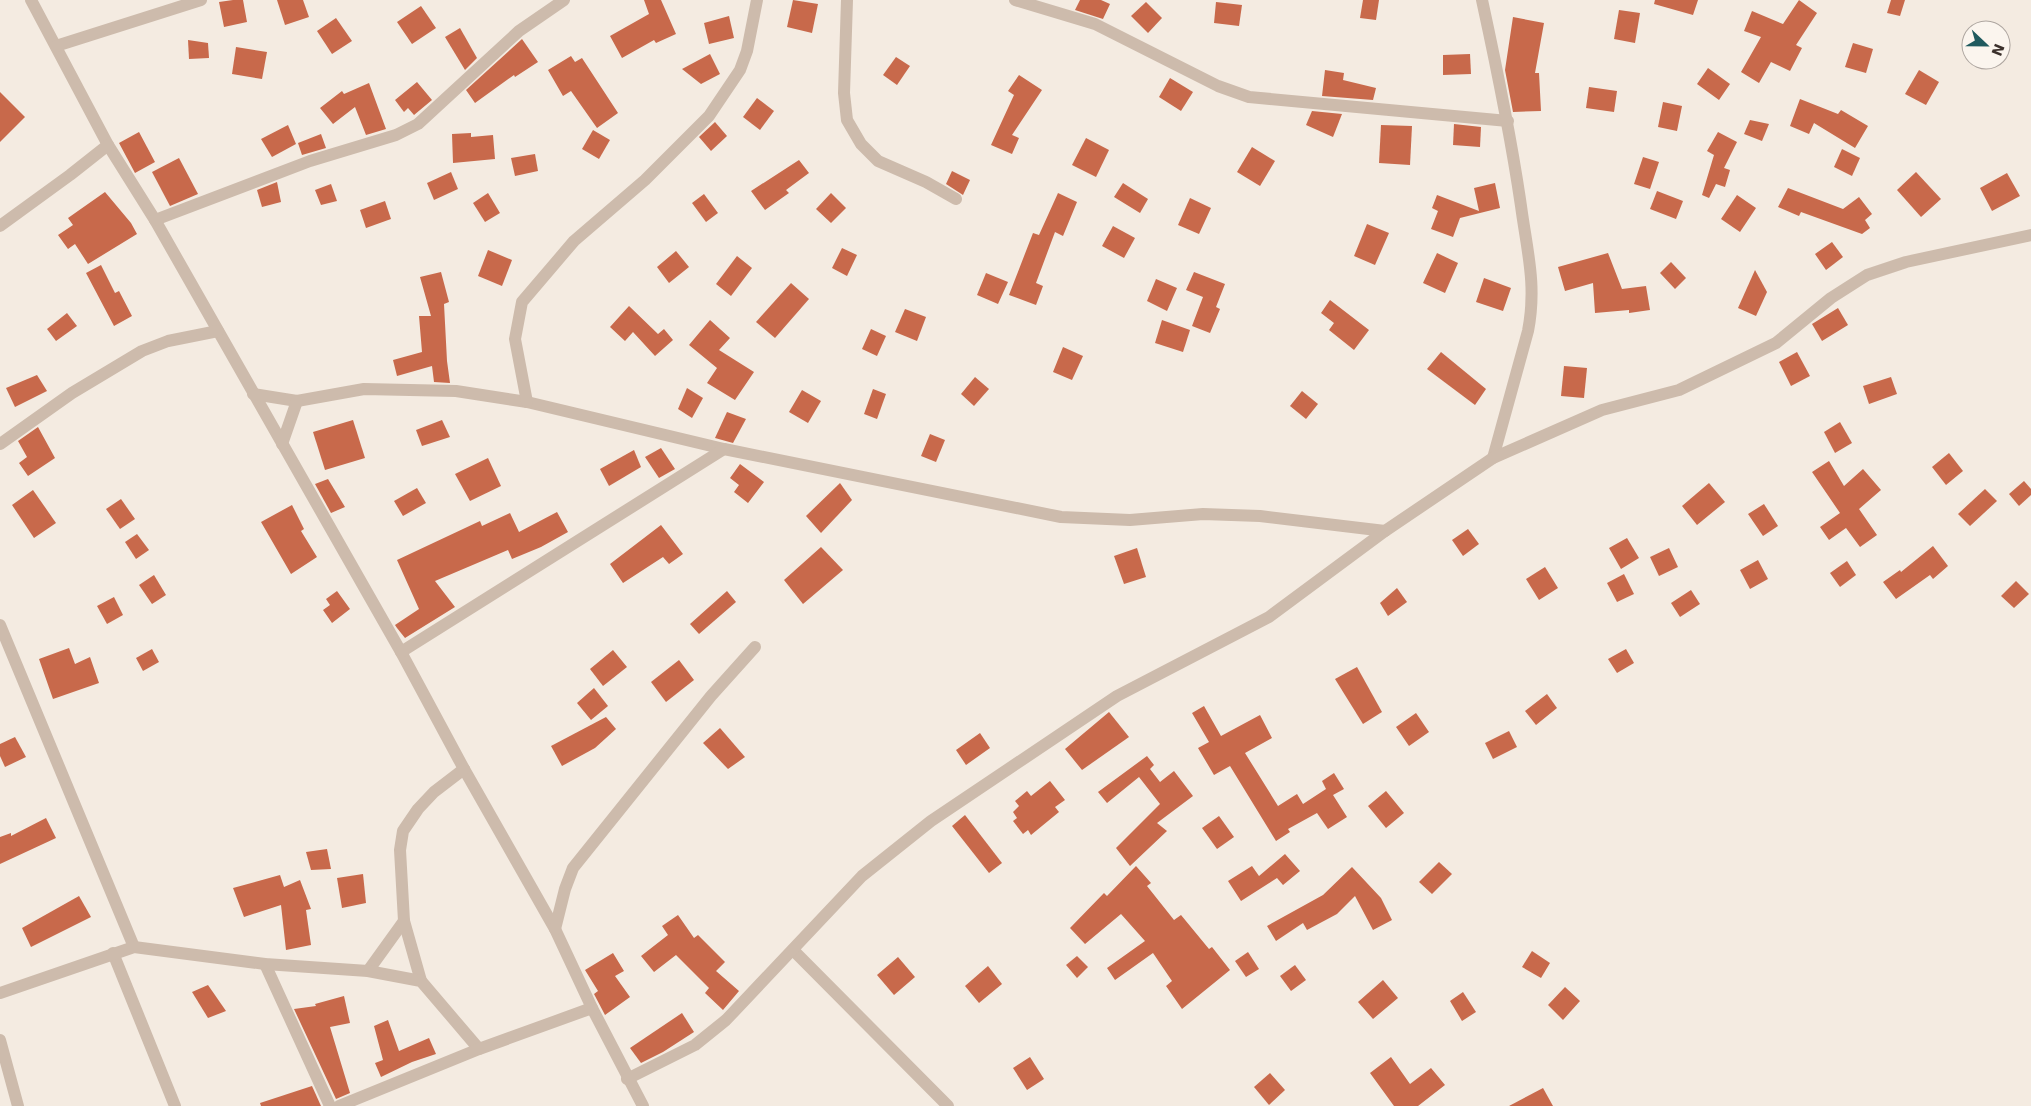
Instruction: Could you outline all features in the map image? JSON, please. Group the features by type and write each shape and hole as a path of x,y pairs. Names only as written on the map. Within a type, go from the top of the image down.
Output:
{"street":[{"path":"31,0 108,145 155,220 401,652 464,769 555,929 627,1079 643,1106"},
{"path":"56,46 201,0"},
{"path":"155,220 310,161 396,135 418,124 519,31 564,0"},
{"path":"527,402 515,339 522,302 574,241 645,180 709,116 740,70 753,30 757,0"},
{"path":"847,0 844,92 847,120 861,144 878,161 926,182 956,199"},
{"path":"1014,0 1095,24 1218,86 1249,97 1508,121"},
{"path":"1482,0 1508,121 1533,277 1531,313 1492,458"},
{"path":"0,226 108,145"},
{"path":"627,1079 695,1045 726,1020 862,876 930,821 1117,696 1269,617 1385,531 1492,458 1602,410 1679,390 1776,343 1831,298 1867,276 1906,262 2031,235"},
{"path":"0,444 72,393 142,351 168,341 218,331"},
{"path":"253,394 297,402 364,390 389,389 456,392 527,402 724,449 1061,517 1130,520 1203,514 1260,516 1385,531"},
{"path":"282,444 297,402"},
{"path":"401,652 724,449"},
{"path":"0,625 134,946"},
{"path":"555,929 565,889 573,868 711,696 755,647"},
{"path":"464,769 434,792 418,809 403,831 400,850 404,921 421,981 479,1049"},
{"path":"368,971 404,921"},
{"path":"0,993 134,946 265,964 368,971 421,981"},
{"path":"793,950 948,1106"},
{"path":"113,953 176,1106"},
{"path":"265,964 330,1106"},
{"path":"339,1106 479,1049 592,1008"},
{"path":"0,1040 18,1106"}],"building":[{"path":"243,0 247,22 224,27 219,2"},
{"path":"277,0 303,0 309,17 285,25"},
{"path":"644,0 661,0 676,34 656,43 654,40 622,58 610,36 649,14"},
{"path":"793,0 818,4 812,33 787,27"},
{"path":"1080,0 1101,0 1110,4 1103,19 1075,10"},
{"path":"1363,0 1379,0 1376,20 1360,18"},
{"path":"1655,0 1698,0 1693,15 1654,4"},
{"path":"1799,0 1817,13 1796,45 1802,48 1790,71 1771,62 1759,83 1741,72 1761,37 1744,31 1752,11 1783,24"},
{"path":"1891,0 1905,0 1900,16 1887,13"},
{"path":"1146,2 1162,18 1148,33 1131,16"},
{"path":"1216,2 1242,5 1239,26 1214,23"},
{"path":"421,6 436,28 412,44 397,22"},
{"path":"1619,10 1640,13 1635,43 1614,39"},
{"path":"729,16 734,38 709,44 704,23"},
{"path":"1513,17 1544,23 1535,73 1539,73 1541,111 1513,112 1505,70"},
{"path":"336,18 352,41 332,54 317,31"},
{"path":"460,28 477,58 465,70 445,37"},
{"path":"522,39 538,62 515,77 514,75 475,103 466,90"},
{"path":"188,40 208,43 209,58 189,59"},
{"path":"1853,43 1873,49 1866,73 1845,67"},
{"path":"236,47 267,52 262,79 232,74"},
{"path":"710,54 720,74 701,84 682,69"},
{"path":"1470,54 1471,74 1443,75 1443,55"},
{"path":"571,56 575,62 582,58 618,113 597,128 571,91 563,96 548,70"},
{"path":"896,57 910,66 897,85 883,75"},
{"path":"1708,68 1730,84 1719,100 1697,84"},
{"path":"1325,70 1344,73 1343,80 1376,88 1373,100 1322,96"},
{"path":"1919,70 1939,82 1926,105 1905,94"},
{"path":"1019,75 1042,90 1012,135 1019,138 1012,154 991,145 1014,95 1008,91"},
{"path":"1170,78 1193,92 1181,111 1159,97"},
{"path":"417,82 432,100 414,115 408,108 404,112 395,100"},
{"path":"369,83 386,129 366,135 355,107 333,124 320,108 342,91 344,94"},
{"path":"1589,87 1617,91 1614,112 1586,108"},
{"path":"0,92 25,117 0,142"},
{"path":"757,98 774,111 760,130 743,117"},
{"path":"1800,99 1838,114 1841,110 1868,126 1855,148 1814,123 1809,134 1790,126"},
{"path":"1663,102 1682,106 1677,131 1658,127"},
{"path":"1312,111 1342,114 1333,137 1306,125"},
{"path":"1750,120 1769,124 1762,141 1744,134"},
{"path":"715,122 727,136 711,151 699,137"},
{"path":"1454,124 1481,127 1480,147 1453,145"},
{"path":"288,125 296,144 272,157 261,139"},
{"path":"1381,125 1412,126 1410,165 1379,163"},
{"path":"593,130 610,140 599,159 582,149"},
{"path":"139,132 155,162 135,173 119,143"},
{"path":"1718,132 1737,142 1724,168 1730,170 1725,187 1716,184 1709,198 1702,195 1714,155 1707,151"},
{"path":"471,133 471,137 493,135 495,159 453,163 452,134"},
{"path":"321,134 326,148 302,155 298,143"},
{"path":"1086,138 1109,150 1096,177 1072,165"},
{"path":"1252,147 1275,161 1260,186 1237,172"},
{"path":"1842,149 1860,158 1852,176 1834,167"},
{"path":"535,154 538,171 515,176 511,158"},
{"path":"1643,157 1659,162 1650,189 1634,184"},
{"path":"179,158 198,194 170,206 152,172"},
{"path":"799,160 809,173 786,190 789,193 765,210 751,191"},
{"path":"952,171 970,180 963,195 946,184"},
{"path":"451,172 458,189 434,200 427,183"},
{"path":"1916,172 1941,199 1921,217 1897,190"},
{"path":"2007,173 2020,196 1992,211 1980,188"},
{"path":"277,182 281,202 262,207 257,190"},
{"path":"1123,183 1148,199 1140,213 1114,197"},
{"path":"1495,183 1500,208 1460,218 1453,237 1431,229 1438,211 1432,208 1437,195 1479,211 1474,188"},
{"path":"331,184 337,201 321,205 315,190"},
{"path":"1788,188 1843,209 1859,197 1872,214 1865,220 1870,228 1862,234 1801,212 1799,216 1778,207"},
{"path":"1657,191 1683,201 1676,219 1650,209"},
{"path":"105,192 131,223 137,234 88,264 75,244 68,249 58,235 73,225 68,218"},
{"path":"488,193 500,213 485,222 473,203"},
{"path":"831,193 846,208 831,223 816,209"},
{"path":"1058,193 1077,202 1063,236 1055,232 1036,283 1043,286 1036,305 1009,295 1033,233 1039,235"},
{"path":"704,194 718,213 706,222 692,203"},
{"path":"1737,195 1756,208 1740,232 1721,219"},
{"path":"1190,198 1211,208 1199,234 1178,225"},
{"path":"385,201 391,219 366,228 360,210"},
{"path":"1367,224 1389,233 1375,265 1354,256"},
{"path":"1113,226 1135,238 1124,258 1102,246"},
{"path":"1832,242 1843,257 1826,270 1815,254"},
{"path":"842,248 857,255 847,276 832,268"},
{"path":"488,250 512,260 502,286 478,276"},
{"path":"676,251 689,267 669,283 657,267"},
{"path":"1437,253 1458,263 1445,293 1423,283"},
{"path":"1608,253 1622,289 1646,286 1650,310 1629,313 1629,310 1595,313 1593,283 1565,291 1558,267"},
{"path":"737,256 752,268 731,296 716,284"},
{"path":"1671,262 1686,278 1675,289 1660,273"},
{"path":"101,265 115,293 119,291 132,316 114,326 86,273"},
{"path":"1755,270 1767,292 1756,316 1738,308"},
{"path":"441,272 449,302 444,304 450,383 434,382 432,366 397,376 393,360 422,352 419,316 431,316 420,277"},
{"path":"1194,272 1225,284 1216,307 1220,309 1210,333 1192,326 1203,297 1186,290"},
{"path":"986,273 1008,282 998,304 977,295"},
{"path":"1484,278 1511,288 1503,311 1476,302"},
{"path":"1156,279 1177,288 1167,311 1147,301"},
{"path":"791,283 809,299 775,338 756,322"},
{"path":"1330,300 1369,330 1354,350 1329,330 1334,323 1321,313"},
{"path":"629,306 658,334 664,329 673,340 655,356 633,332 625,341 610,327"},
{"path":"1838,308 1848,325 1822,341 1812,324"},
{"path":"905,309 926,317 917,341 895,332"},
{"path":"67,313 77,326 56,341 47,329"},
{"path":"710,320 730,338 719,350 754,372 735,400 707,383 717,368 689,345"},
{"path":"1162,320 1190,330 1183,352 1155,343"},
{"path":"871,329 886,336 877,356 862,349"},
{"path":"1063,347 1083,356 1072,380 1053,372"},
{"path":"1441,352 1486,389 1475,405 1427,369"},
{"path":"1797,352 1810,376 1791,386 1779,362"},
{"path":"1564,366 1587,368 1584,398 1561,396"},
{"path":"37,375 47,391 15,407 6,388"},
{"path":"975,377 989,389 974,406 961,394"},
{"path":"1891,377 1897,394 1869,404 1863,386"},
{"path":"687,388 703,398 692,418 678,409"},
{"path":"873,389 886,394 877,419 864,414"},
{"path":"802,390 821,401 808,423 789,412"},
{"path":"1302,391 1318,404 1306,419 1290,406"},
{"path":"727,412 746,419 733,443 715,438"},
{"path":"353,420 365,458 325,470 313,432"},
{"path":"442,420 450,437 422,446 416,430"},
{"path":"1840,422 1852,443 1835,453 1824,432"},
{"path":"38,427 55,458 28,476 19,463 27,457 18,441"},
{"path":"930,434 945,440 936,462 921,456"},
{"path":"661,448 675,469 659,478 645,457"},
{"path":"634,450 641,467 609,486 600,469"},
{"path":"1949,453 1963,471 1946,485 1932,467"},
{"path":"488,458 501,486 470,501 455,474"},
{"path":"1829,461 1844,486 1863,469 1881,490 1859,509 1877,535 1860,547 1846,528 1829,540 1820,527 1840,513 1812,472"},
{"path":"740,464 764,482 748,503 734,492 739,485 730,478"},
{"path":"328,479 345,507 331,513 315,484"},
{"path":"2024,481 2031,489 2031,495 2019,506 2009,494"},
{"path":"840,483 852,500 821,533 806,516"},
{"path":"1709,483 1725,502 1697,525 1682,506"},
{"path":"417,488 426,503 403,516 394,501"},
{"path":"1985,489 1997,501 1970,526 1958,514"},
{"path":"33,490 56,523 34,538 12,505"},
{"path":"121,499 135,519 120,529 106,509"},
{"path":"1764,504 1778,526 1763,536 1748,514"},
{"path":"292,505 304,529 301,531 317,557 291,574 261,522"},
{"path":"557,512 568,532 541,547 512,559 508,550 435,581 455,607 405,638 397,628 395,625 419,609 397,560 480,521 482,526 510,513 519,532"},
{"path":"661,525 683,554 669,564 663,557 623,583 610,564"},
{"path":"1468,529 1479,544 1463,556 1452,540"},
{"path":"137,534 149,550 136,559 125,542"},
{"path":"1627,538 1639,558 1621,569 1609,548"},
{"path":"1933,546 1948,566 1933,579 1930,575 1896,599 1883,582 1900,570 1901,572"},
{"path":"821,547 843,570 803,604 784,580"},
{"path":"1137,548 1146,577 1124,584 1114,556"},
{"path":"1669,548 1678,567 1659,576 1650,557"},
{"path":"1758,560 1768,579 1750,589 1740,570"},
{"path":"1847,561 1856,575 1840,587 1830,573"},
{"path":"1545,567 1558,588 1539,600 1526,579"},
{"path":"1624,574 1634,594 1617,602 1607,583"},
{"path":"154,575 166,595 152,604 139,585"},
{"path":"2016,581 2029,594 2014,608 2001,596"},
{"path":"1397,588 1407,602 1388,616 1380,603"},
{"path":"1691,590 1700,604 1680,617 1671,603"},
{"path":"337,591 350,609 332,623 323,610 330,605 326,599"},
{"path":"727,591 736,602 699,634 690,624"},
{"path":"114,597 123,615 107,624 97,606"},
{"path":"69,648 75,664 90,657 99,683 53,699 39,659"},
{"path":"152,649 159,662 143,671 136,658"},
{"path":"1626,649 1634,663 1617,673 1608,659"},
{"path":"613,650 627,667 603,686 590,669"},
{"path":"679,660 694,680 666,702 651,682"},
{"path":"1357,667 1382,712 1363,724 1335,679"},
{"path":"594,688 608,706 591,720 577,703"},
{"path":"1547,694 1557,708 1536,725 1525,711"},
{"path":"1204,706 1221,736 1260,715 1272,738 1245,753 1278,806 1297,794 1303,804 1326,789 1322,781 1334,773 1344,789 1333,795 1347,817 1328,829 1317,813 1288,829 1290,832 1276,841 1230,766 1214,775 1198,748 1209,742 1192,713"},
{"path":"1109,712 1129,737 1082,770 1065,749"},
{"path":"1416,713 1429,732 1409,746 1396,727"},
{"path":"606,717 616,729 595,748 562,766 551,746"},
{"path":"720,728 745,757 728,769 703,743"},
{"path":"1509,731 1517,747 1493,759 1485,743"},
{"path":"980,733 990,748 966,765 956,750"},
{"path":"15,737 26,757 5,767 0,756 0,744"},
{"path":"1147,756 1154,765 1150,769 1160,782 1174,771 1193,796 1157,823 1167,831 1130,866 1116,848 1160,804 1139,777 1107,803 1098,792"},
{"path":"1050,781 1065,800 1055,807 1059,812 1031,835 1028,830 1023,834 1013,821 1017,818 1013,812 1019,806 1015,801 1027,791 1031,796"},
{"path":"1386,791 1404,813 1386,828 1368,806"},
{"path":"965,815 1002,863 989,873 952,826"},
{"path":"1219,816 1234,837 1217,849 1202,828"},
{"path":"46,818 56,838 0,864 0,837 11,833 11,836"},
{"path":"327,849 331,869 311,870 306,852"},
{"path":"1285,854 1300,871 1283,885 1277,878 1241,901 1228,881 1252,866 1259,876"},
{"path":"1439,862 1452,874 1432,894 1419,882"},
{"path":"1136,866 1151,883 1147,886 1174,920 1181,915 1209,949 1212,947 1230,970 1182,1009 1166,986 1172,981 1153,953 1115,980 1107,968 1145,941 1121,914 1085,944 1070,928 1104,893 1107,896"},
{"path":"1352,867 1381,898 1392,920 1373,930 1355,896 1337,914 1307,930 1303,923 1276,941 1267,926 1323,895"},
{"path":"363,874 366,903 342,908 337,878"},
{"path":"280,875 284,887 300,880 311,909 306,910 311,945 286,950 281,905 244,917 233,888"},
{"path":"79,896 91,917 31,947 22,928"},
{"path":"678,915 694,938 698,935 725,962 716,971 739,991 723,1010 705,993 709,988 676,955 654,972 641,956 668,935 662,926"},
{"path":"1532,951 1550,963 1541,978 1522,967"},
{"path":"1248,952 1259,969 1246,977 1235,961"},
{"path":"613,953 624,971 615,976 630,997 605,1015 594,994 598,991 585,970"},
{"path":"1077,956 1088,967 1077,978 1066,965"},
{"path":"898,957 915,977 894,995 877,975"},
{"path":"1295,965 1306,980 1291,991 1280,976"},
{"path":"988,966 1002,984 979,1003 965,986"},
{"path":"1383,980 1398,998 1373,1019 1358,1002"},
{"path":"208,985 226,1011 208,1018 192,992"},
{"path":"1565,987 1580,1001 1563,1020 1548,1005"},
{"path":"1463,992 1476,1012 1462,1021 1450,1001"},
{"path":"344,996 350,1023 330,1027 350,1093 336,1099 294,1009 316,1006 315,1004"},
{"path":"682,1013 694,1032 663,1052 641,1063 630,1048"},
{"path":"388,1020 399,1051 429,1038 436,1054 412,1062 381,1077 375,1063 383,1060 374,1026"},
{"path":"1030,1057 1044,1079 1027,1090 1013,1068"},
{"path":"1391,1057 1410,1084 1431,1068 1445,1085 1418,1106 1394,1106 1370,1073"},
{"path":"1270,1073 1285,1090 1269,1105 1254,1087"},
{"path":"312,1086 321,1106 261,1106 260,1103"},
{"path":"1543,1088 1553,1106 1509,1106"}]}
